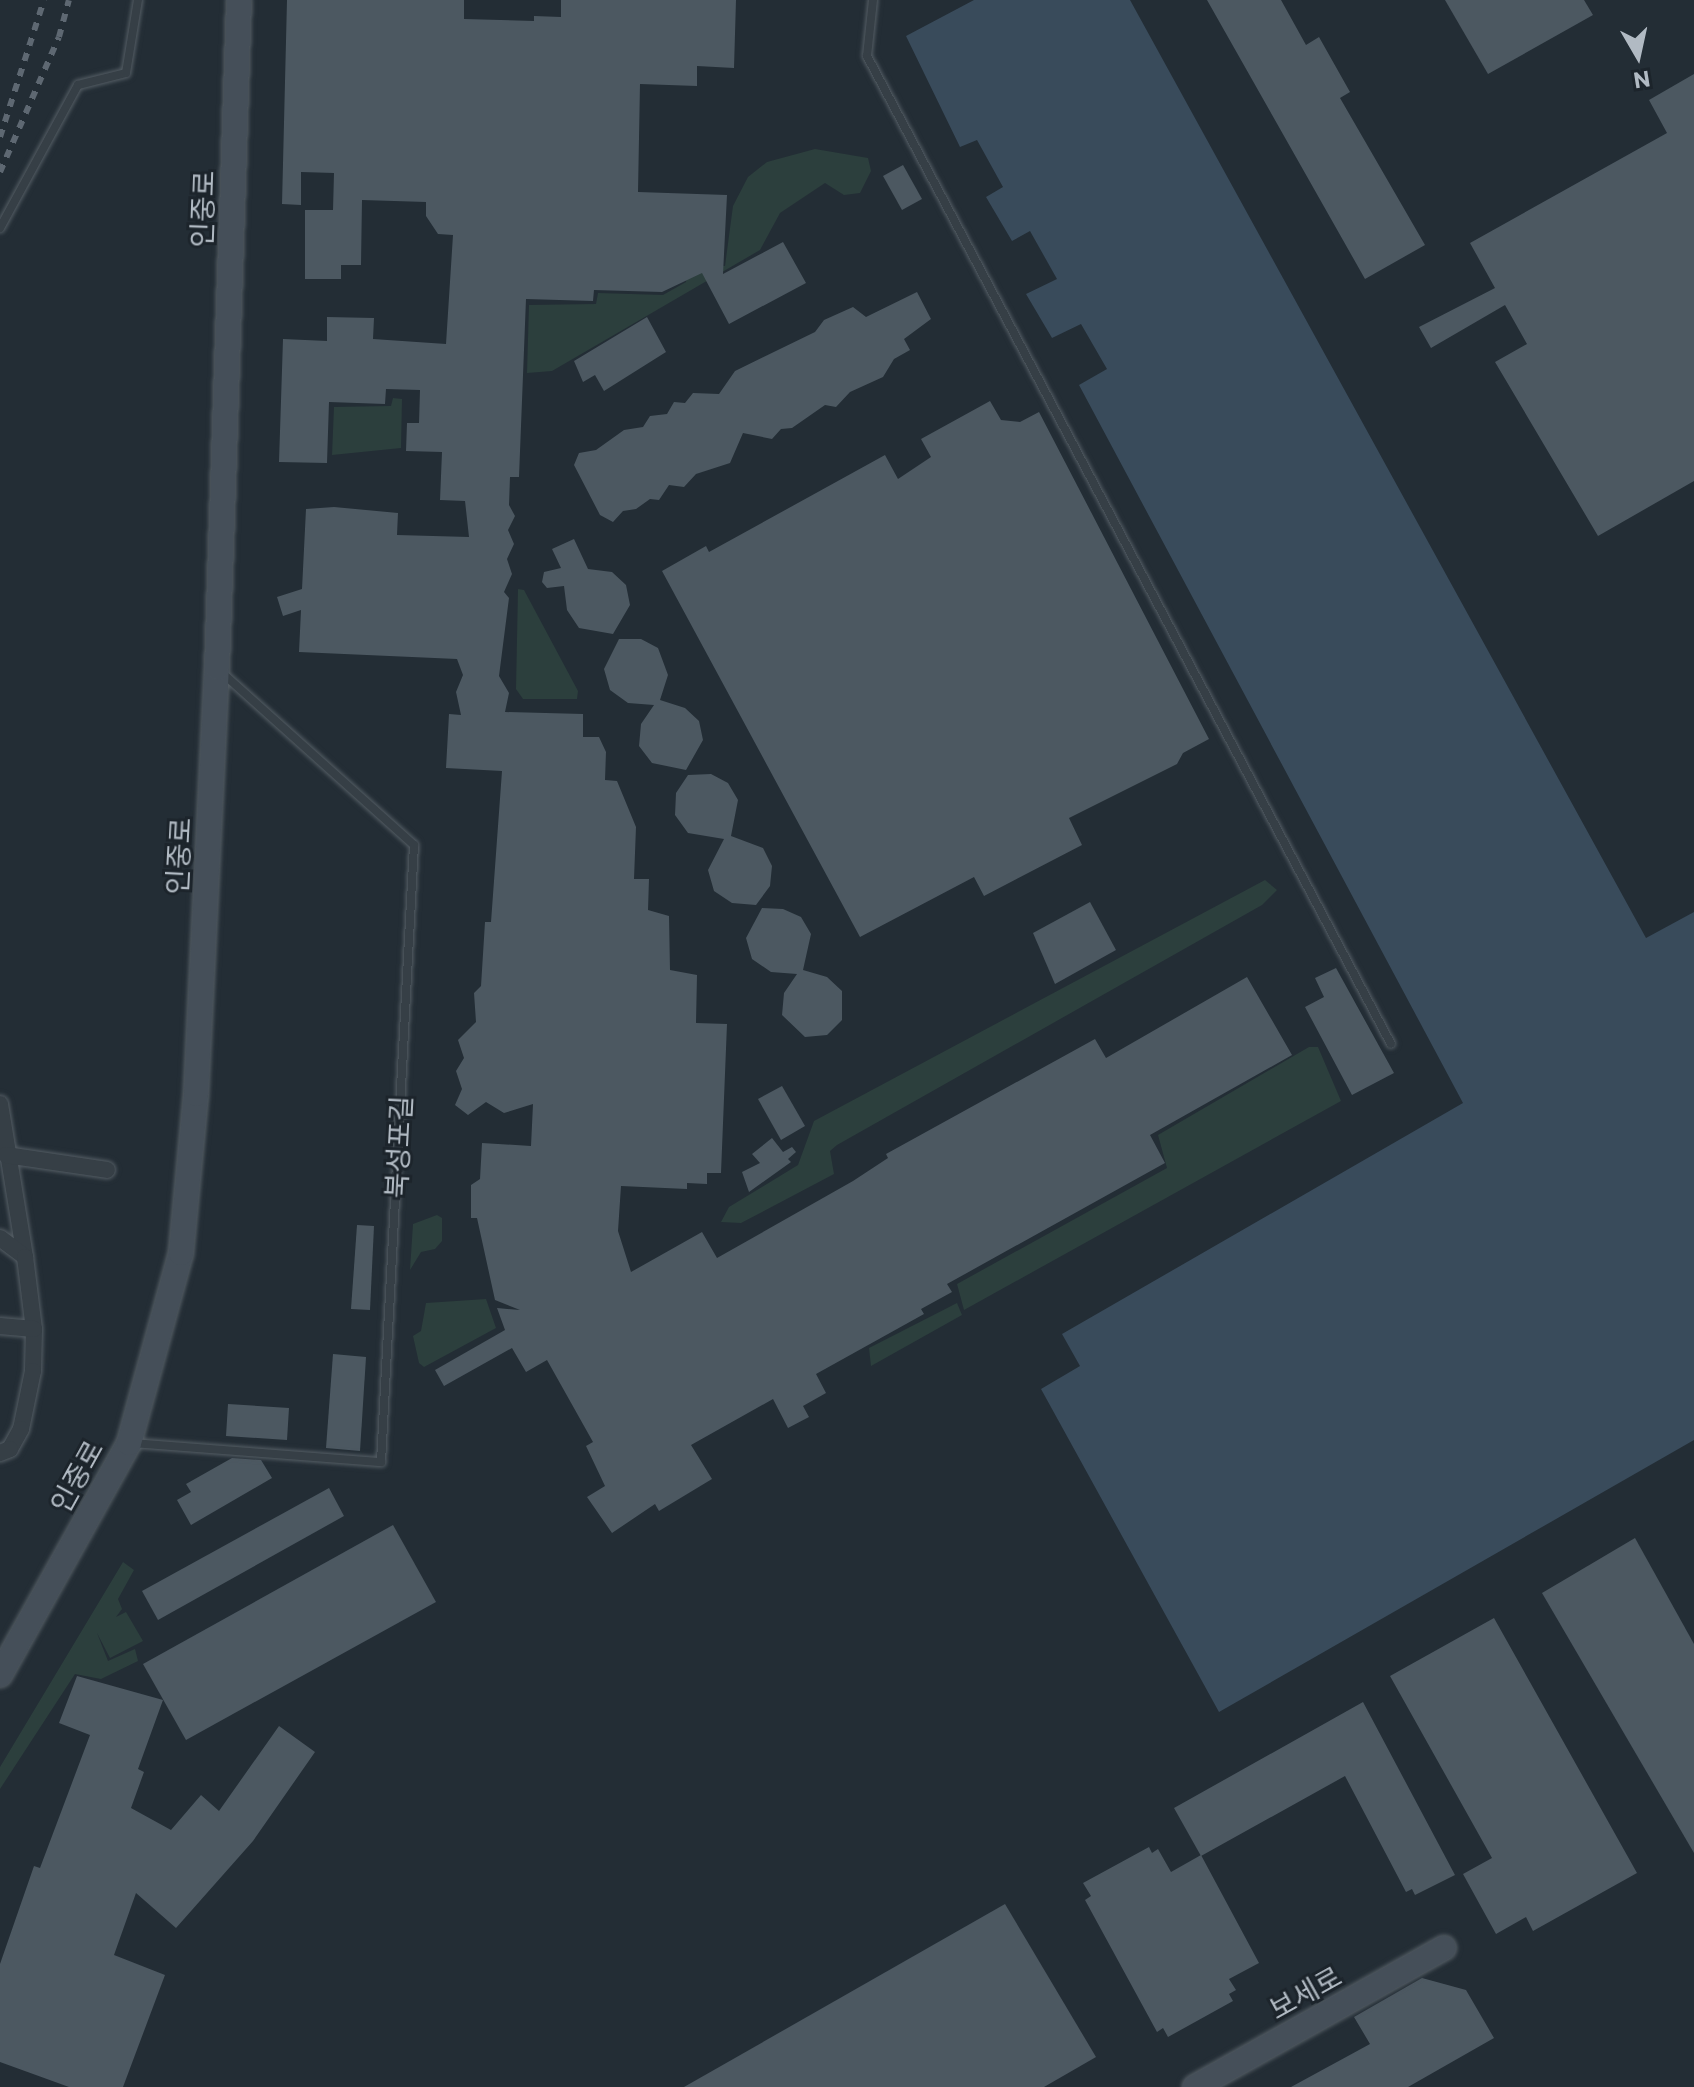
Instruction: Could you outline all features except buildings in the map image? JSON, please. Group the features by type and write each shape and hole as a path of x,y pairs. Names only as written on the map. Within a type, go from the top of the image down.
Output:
{"main road":[{"name":"인중로","path":"0,1675 129,1443 181,1253 196,1094 217,668 239,0"},
{"name":"보세로","path":"1195,2087 1444,1948"}],"street":[{"path":"0,1104 34,1329 33,1371 21,1429 10,1449 0,1453"},
{"path":"6,1155 107,1170"},
{"path":"0,1238 25,1257"},
{"path":"0,1326 34,1329"}],"lane":[{"path":"0,228 78,85 126,73 138,0"},
{"path":"873,0 867,56 1391,1044"},
{"name":"북성포길","path":"129,1443 381,1462 414,845 217,668"}],"green space":[{"path":"815,149 868,158 871,171 860,193 844,195 825,183 780,213 760,250 552,371 527,373 529,305 596,304 598,293 663,295 686,282 688,265 725,266 733,206 748,177 767,162"},
{"path":"393,398 402,399 401,448 332,455 334,407 391,406"},
{"path":"518,589 524,590 578,691 577,699 523,699 516,689"},
{"path":"1265,880 1277,890 1262,905 837,1145 830,1151 834,1174 741,1223 721,1222 729,1207 798,1165 814,1121"},
{"path":"1309,1047 1318,1047 1341,1101 964,1310 957,1284 1167,1168 1158,1135"},
{"path":"437,1215 442,1218 442,1241 435,1249 421,1252 410,1270 413,1224"},
{"path":"486,1299 496,1328 424,1367 419,1363 413,1336 421,1331 426,1303"},
{"path":"957,1303 962,1315 871,1366 869,1348"},
{"path":"123,1562 134,1570 118,1599 122,1609 116,1617 126,1612 143,1641 110,1658 97,1633 108,1661 135,1649 138,1661 101,1679 75,1674 0,1789 0,1767"}],"water":[{"path":"974,0 1130,0 1646,938 1694,912 1694,1440 1219,1712 1041,1389 1080,1366 1062,1334 1463,1103 1079,385 1107,369 1081,324 1052,338 1026,294 1057,279 1030,231 1012,241 986,197 1003,187 977,140 960,147 906,36"}],"railway":[{"path":"0,137 44,0"},
{"path":"0,172 59,37 69,0"}]}
